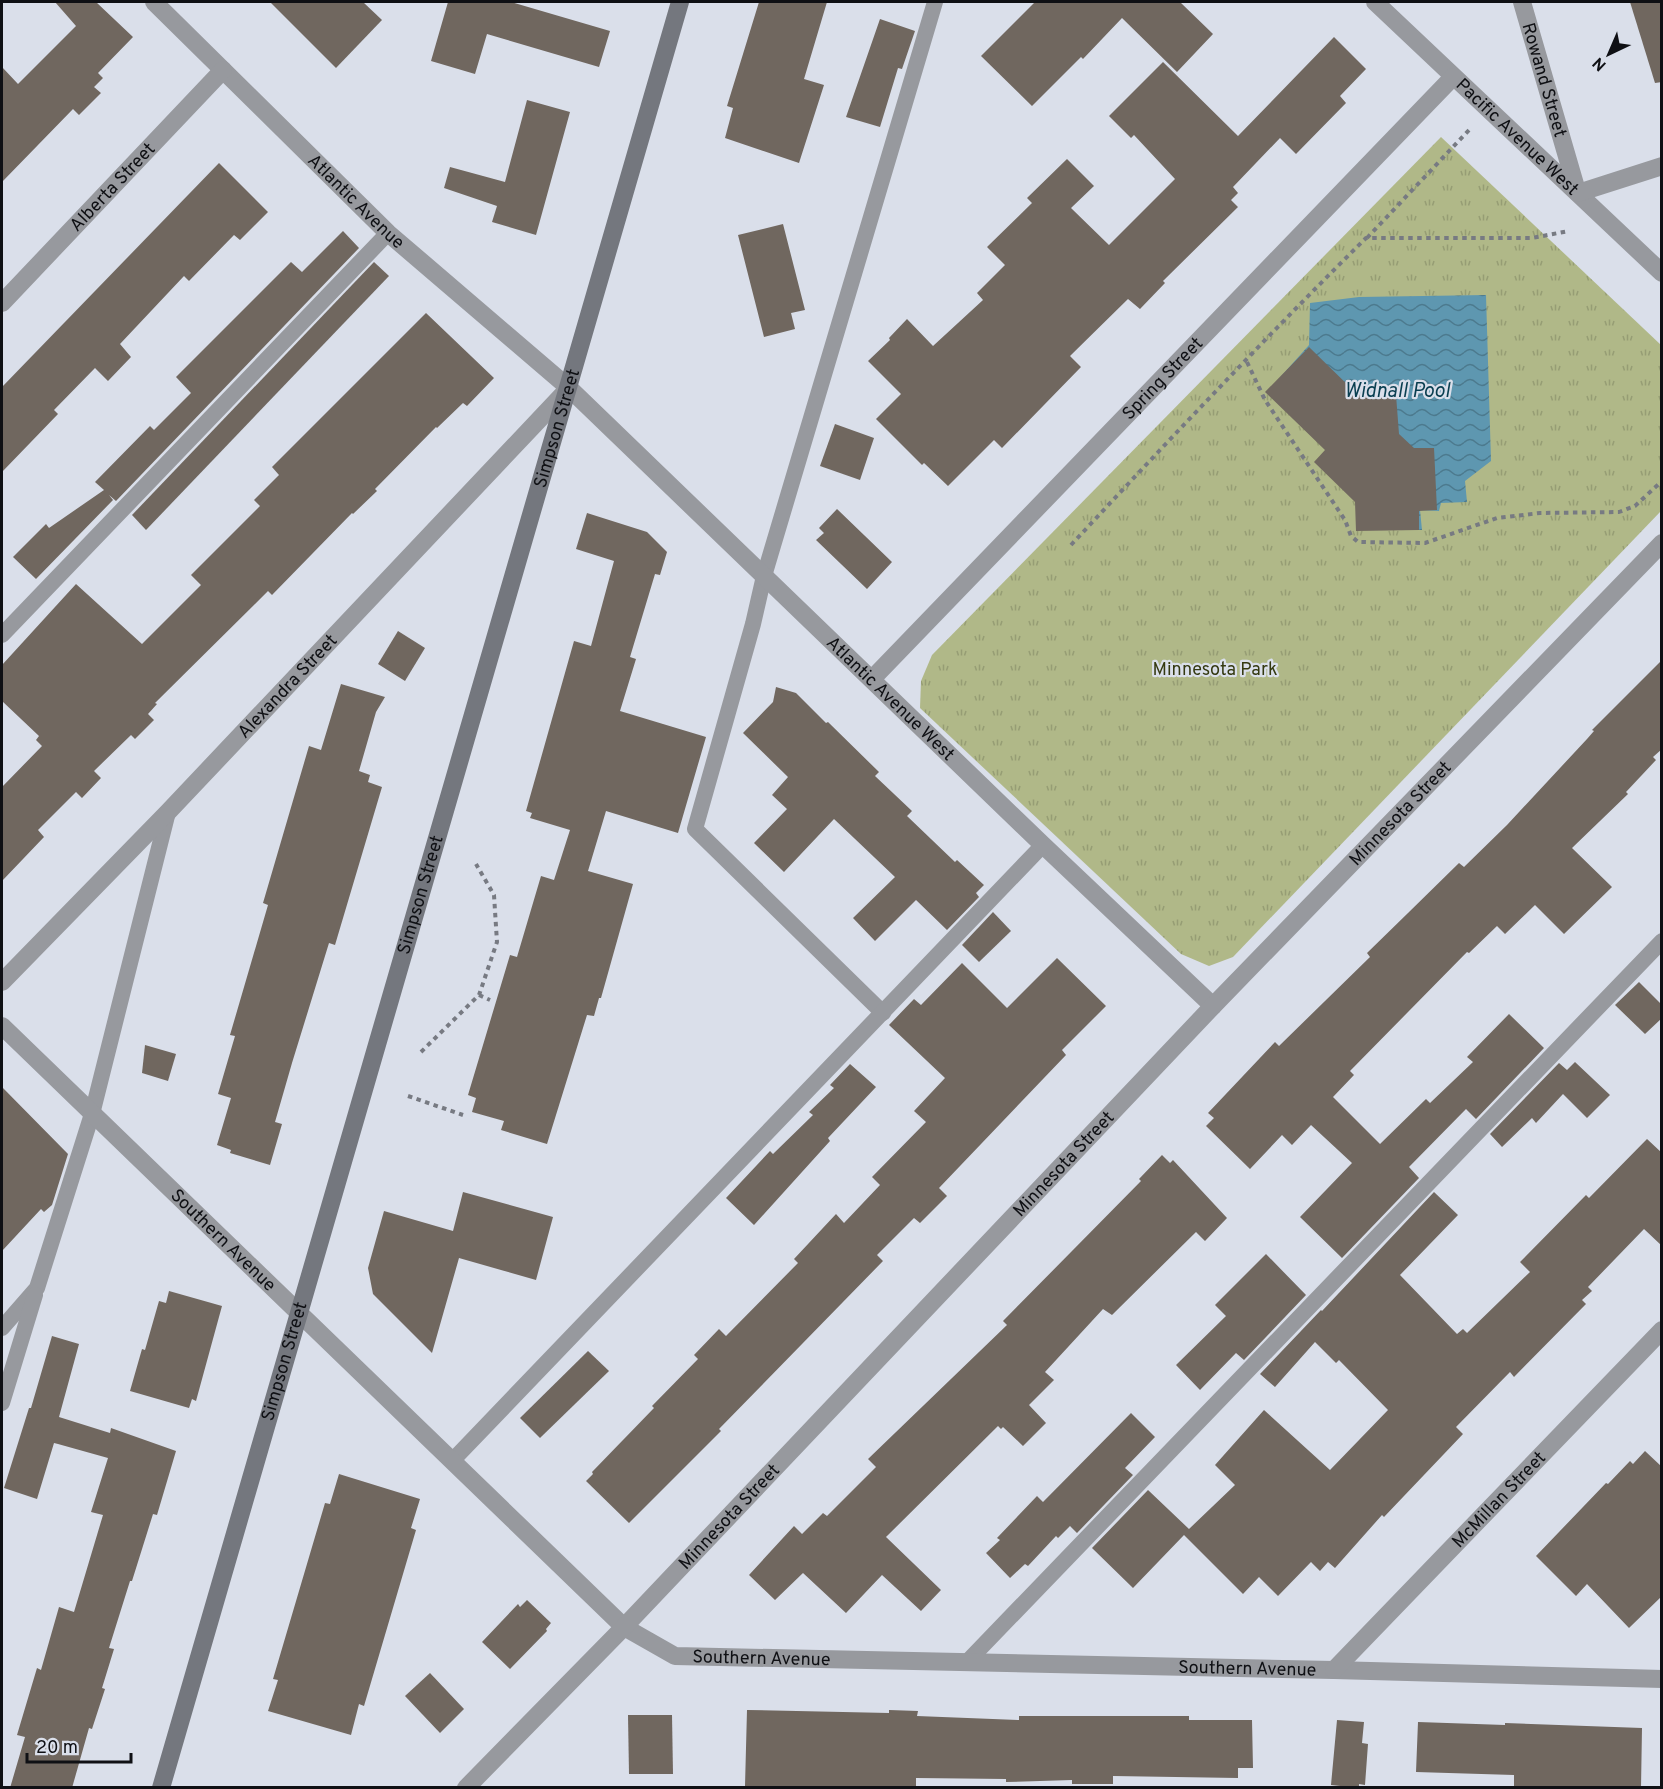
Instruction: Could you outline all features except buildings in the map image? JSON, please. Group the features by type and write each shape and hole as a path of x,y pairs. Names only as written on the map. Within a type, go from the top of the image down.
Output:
{"main road":[{"name":"Simpson Street","path":"161,1788 297,1312 680,2"}],"street":[{"name":"Atlantic Avenue","path":"154,2 388,233 569,388"},
{"name":"Pacific Avenue West","path":"1375,2 1662,273"},
{"name":"Rowand Street","path":"1522,2 1578,193"},
{"name":"Alberta Street","path":"2,303 223,70"},
{"name":"Spring Street","path":"872,679 1453,77"},
{"path":"1578,193 1662,166"},
{"name":"Atlantic Avenue West","path":"569,388 1213,1006"},
{"name":"Alexandra Street","path":"2,982 168,812 569,388"},
{"name":"Minnesota Street","path":"466,1788 624,1627 1213,1006 1662,543"},
{"name":"Southern Avenue","path":"2,1026 624,1627 675,1656 1662,1679"},
{"name":"McMillan Street","path":"1334,1670 1662,1330"}],"lane":[{"path":"883,1013 695,830 753,624 764,576 935,2"},
{"path":"2,635 388,233"},
{"path":"2,1403 92,1114 168,812"},
{"path":"453,1460 1043,845"},
{"path":"968,1662 1662,941"},
{"path":"2,1328 37,1288"}],"path":[{"path":"1071,545 1247,362 1287,316 1366,238 1469,130"},
{"path":"1366,238 1532,237 1569,231"},
{"path":"1247,362 1266,400 1345,520 1351,536 1358,542 1425,543 1497,518 1540,513 1619,512 1635,506 1662,481"},
{"path":"421,1052 479,995 497,942 494,895 476,864"},
{"path":"479,995 490,1000"},
{"path":"408,1096 463,1115"}],"green space":[{"name":"Minnesota Park","path":"1441,137 1661,345 1661,511 1233,957 1209,966 1181,954 920,708 921,681 932,655"}],"water":[{"name":"Widnall Pool","path":"1486,295 1491,461 1465,481 1467,502 1441,503 1439,511 1420,510 1422,530 1359,529 1358,502 1327,449 1268,391 1309,345 1310,303 1359,297"}]}
